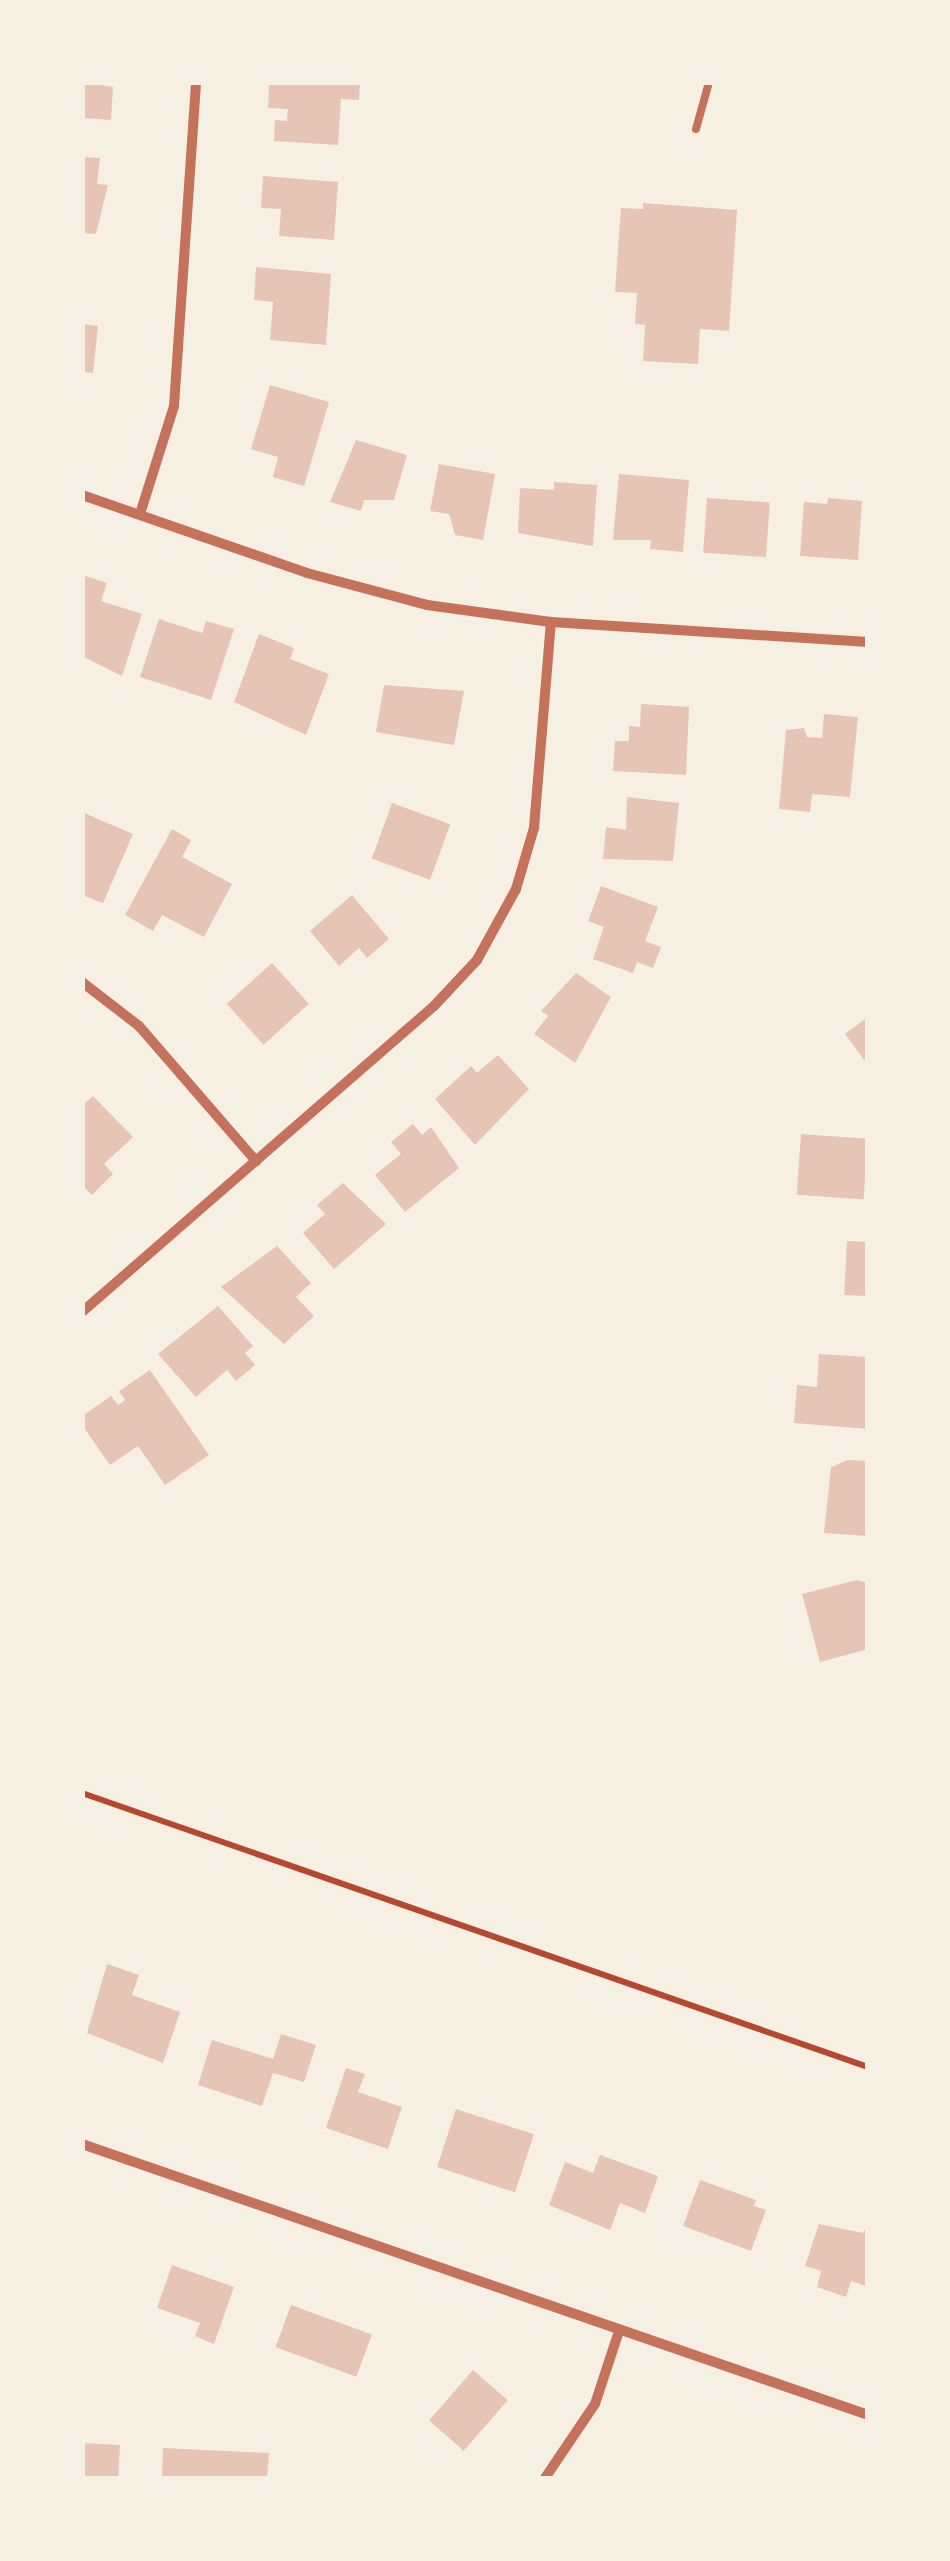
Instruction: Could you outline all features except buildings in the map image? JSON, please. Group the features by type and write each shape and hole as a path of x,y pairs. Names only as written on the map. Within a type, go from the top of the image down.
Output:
{"street":[{"path":"140,514 174,406 196,82"},
{"path":"82,495 307,574 427,605 552,622 868,642"},
{"path":"82,1312 434,1006 495,933 534,828 552,622"},
{"path":"82,982 138,1026 256,1161"},
{"path":"82,2144 868,2414"},
{"path":"545,2478 595,2404 620,2331"}],"lane":[{"path":"696,129 709,82"}],"path":[{"path":"82,1794 868,2067"}]}
